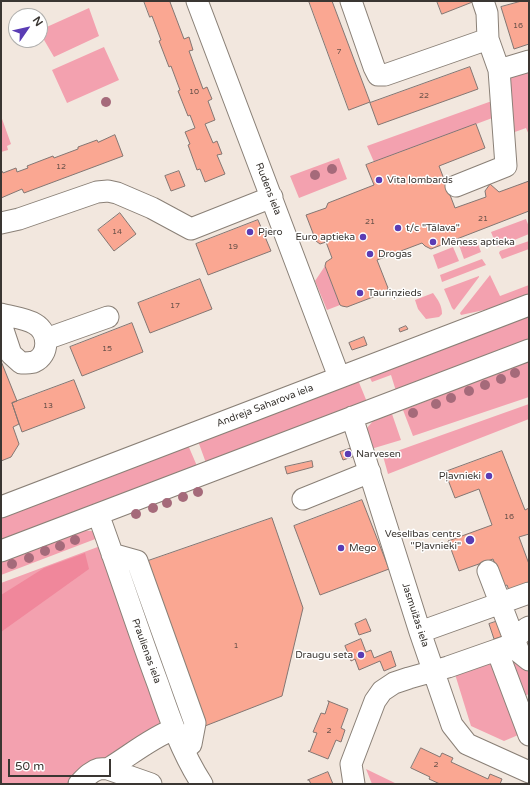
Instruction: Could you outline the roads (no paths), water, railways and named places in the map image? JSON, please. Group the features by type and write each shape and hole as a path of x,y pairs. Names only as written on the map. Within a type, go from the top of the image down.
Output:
{"street":[{"name":"Rudens iela","path":"197,1 339,377"},
{"path":"351,1 378,75 385,75 488,40"},
{"path":"456,186 506,166 499,70 488,40 487,13 483,1"},
{"path":"499,70 529,61"},
{"path":"1,223 19,219 97,192 108,191 117,193 152,208 191,230 272,198"},
{"name":"Andreja Saharova iela","path":"1,507 529,305"},
{"path":"1,314 34,323 43,330 46,339 45,350 41,356 33,362 21,363 11,354 3,338"},
{"path":"46,339 108,317"},
{"path":"1,551 529,350"},
{"name":"Jasmuižas iela","path":"352,417 420,632 452,726 467,744 529,772"},
{"path":"303,499 370,472"},
{"name":"Praulienas iela","path":"98,514 174,729 187,760 202,784"},
{"path":"112,554 137,561 195,723 192,744"},
{"path":"488,571 519,652 529,660"},
{"path":"420,632 529,593"},
{"path":"354,784 351,764 375,701 382,691 394,684 433,671 514,639"},
{"path":"514,639 529,735"},
{"path":"108,769 140,746 161,734 174,729"},
{"path":"80,784 90,773 98,769 108,769 151,784"}],"place":[{"name":"Vita lombards","path":"379,180"},
{"name":"t/c \"Tālava\"","path":"398,228"},
{"name":"Pjero","path":"250,232"},
{"name":"Euro aptieka","path":"363,237"},
{"name":"Mēness aptieka","path":"433,242"},
{"name":"Drogas","path":"370,254"},
{"name":"Tauriņzieds","path":"360,293"},
{"name":"Narvesen","path":"348,454"},
{"name":"Pļavnieki","path":"489,476"},
{"name":"Veselības centrs \"Pļavnieki\"","path":"470,540"},
{"name":"Mego","path":"341,548"},
{"name":"Draugu seta","path":"361,655"}]}
